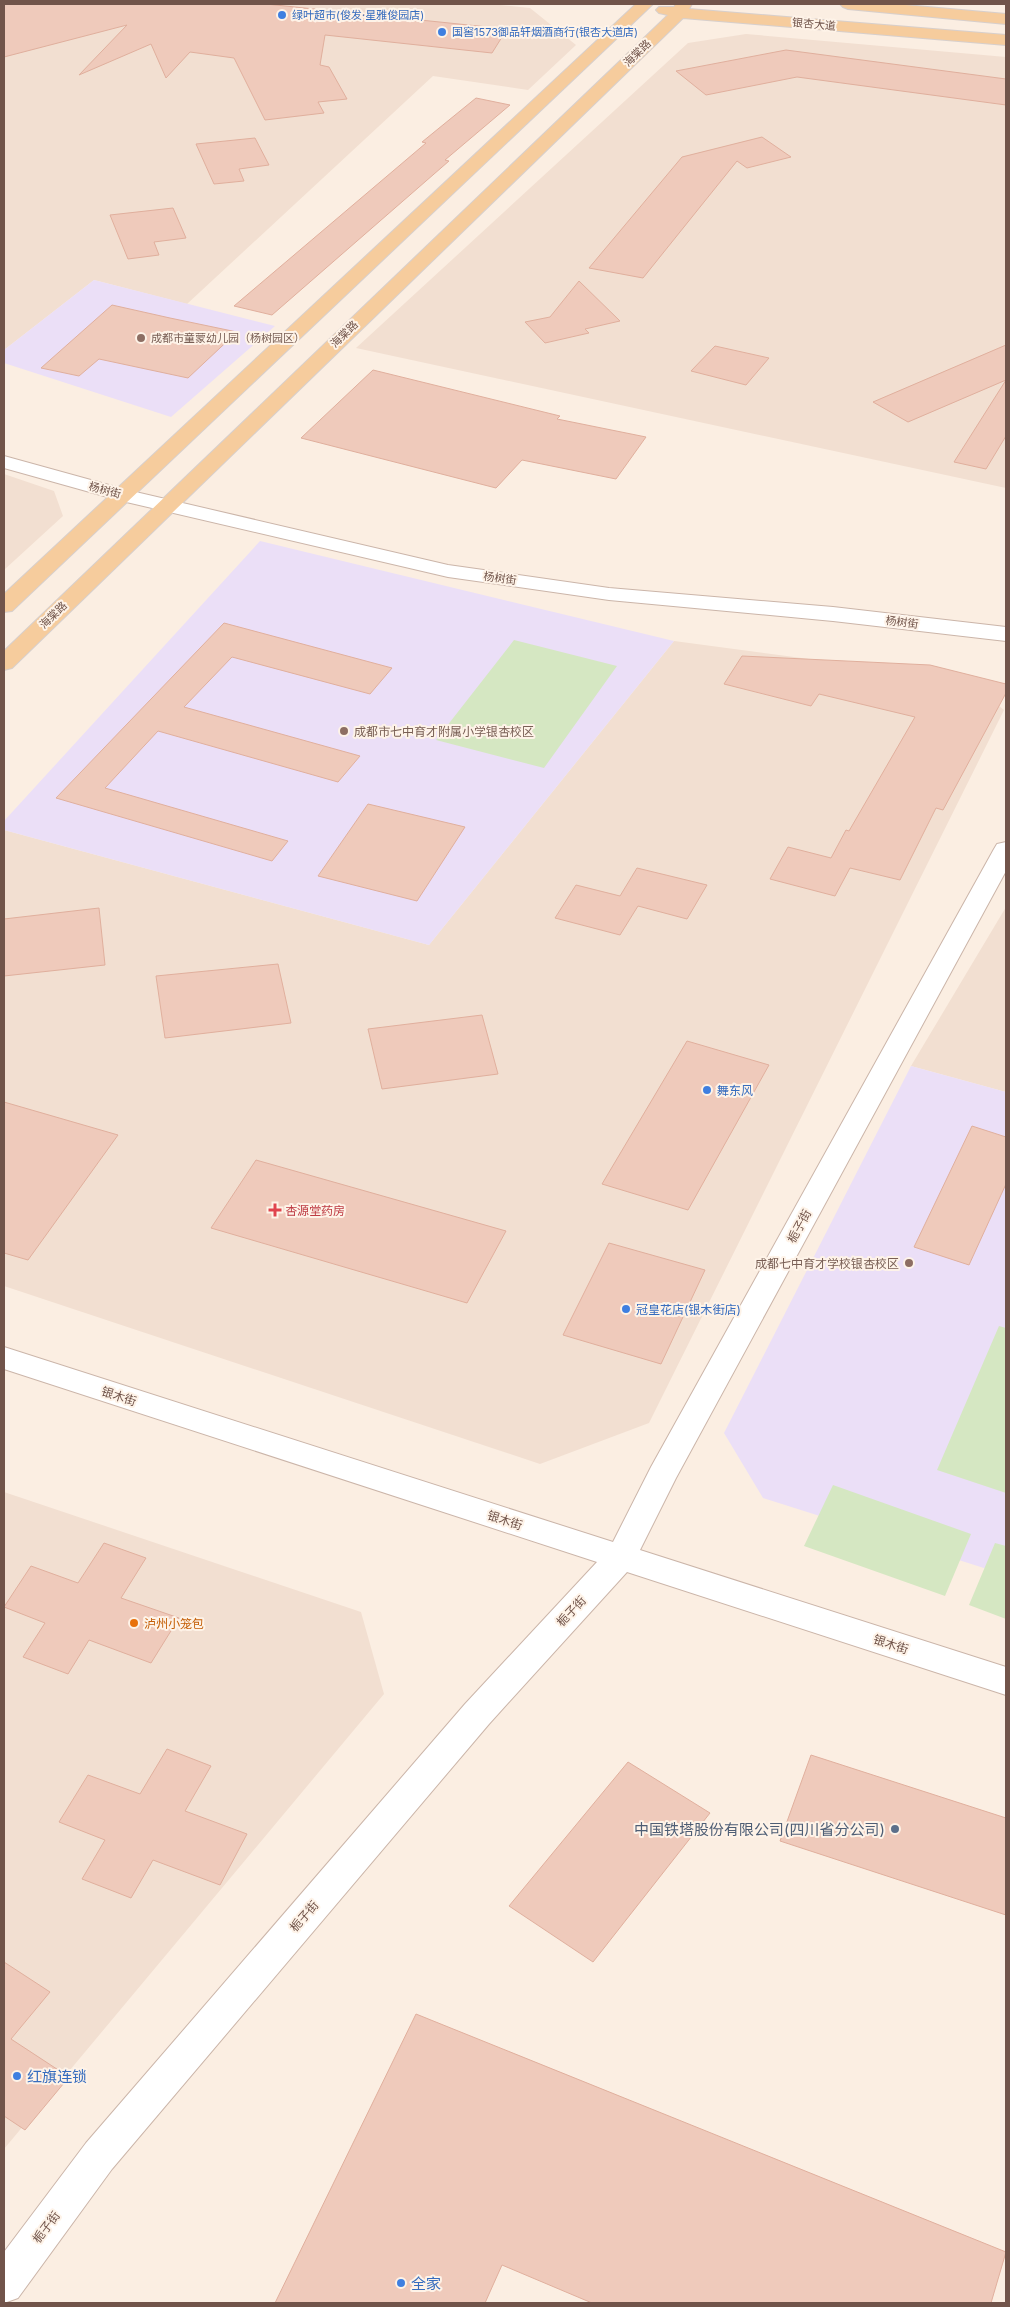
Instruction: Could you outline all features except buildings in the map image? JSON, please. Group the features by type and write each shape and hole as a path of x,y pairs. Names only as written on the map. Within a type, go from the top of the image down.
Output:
{"main road":[{"name":"银杏大道","path":"623,4 682,8 1006,40"},
{"path":"848,4 1006,19"},
{"path":"4,606 645,5"},
{"name":"海棠路","path":"4,663 682,8"}],"street":[{"name":"杨树街","path":"4,462 122,495 448,570 609,594 833,614 1006,634"},
{"name":"栀子街","path":"4,2284 99,2156 477,1714 621,1557 666,1468 1006,849"},
{"name":"银木街","path":"4,1358 1006,1681"}],"shaded area":[{"path":"4,4 491,4 530,8 576,45 528,90 433,76 187,304 94,280 4,350"},
{"path":"746,34 1006,57 1006,488 356,348 688,43"},
{"name":"成都市童蒙幼儿园（杨树园区）","path":"94,280 275,326 171,417 4,363 4,350"},
{"path":"4,474 54,491 63,516 4,570"},
{"name":"成都市七中育才附属小学银杏校区","path":"260,541 674,641 429,945 4,830 4,821"},
{"path":"674,641 967,680 1004,710 649,1423 540,1464 4,1286 4,830 429,945"},
{"path":"1006,907 1006,1092 911,1066"},
{"name":"成都七中育才学校银杏校区","path":"911,1066 1006,1092 1006,1575 763,1498 724,1433"},
{"path":"4,1492 361,1612 384,1694 4,2149"}],"green space":[{"path":"514,640 617,666 544,768 436,740"},
{"path":"999,1326 1006,1328 1006,1493 937,1470"},
{"path":"833,1485 971,1534 945,1596 804,1546"},
{"path":"995,1543 1006,1546 1006,1619 969,1605"}],"place":[{"name":"绿叶超市(俊发·星雅俊园店)","path":"282,15"},
{"name":"国窖1573御品轩烟酒商行(银杏大道店)","path":"442,32"},
{"name":"成都市童蒙幼儿园（杨树园区）","path":"141,338"},
{"name":"成都市七中育才附属小学银杏校区","path":"344,731"},
{"name":"舞东风","path":"707,1090"},
{"name":"杏源堂药房","path":"275,1210"},
{"name":"成都七中育才学校银杏校区","path":"909,1263"},
{"name":"冠皇花店(银木街店)","path":"626,1309"},
{"name":"泸州小笼包","path":"134,1623"},
{"name":"中国铁塔股份有限公司(四川省分公司)","path":"895,1829"},
{"name":"红旗连锁","path":"17,2076"},
{"name":"全家","path":"401,2283"}]}
